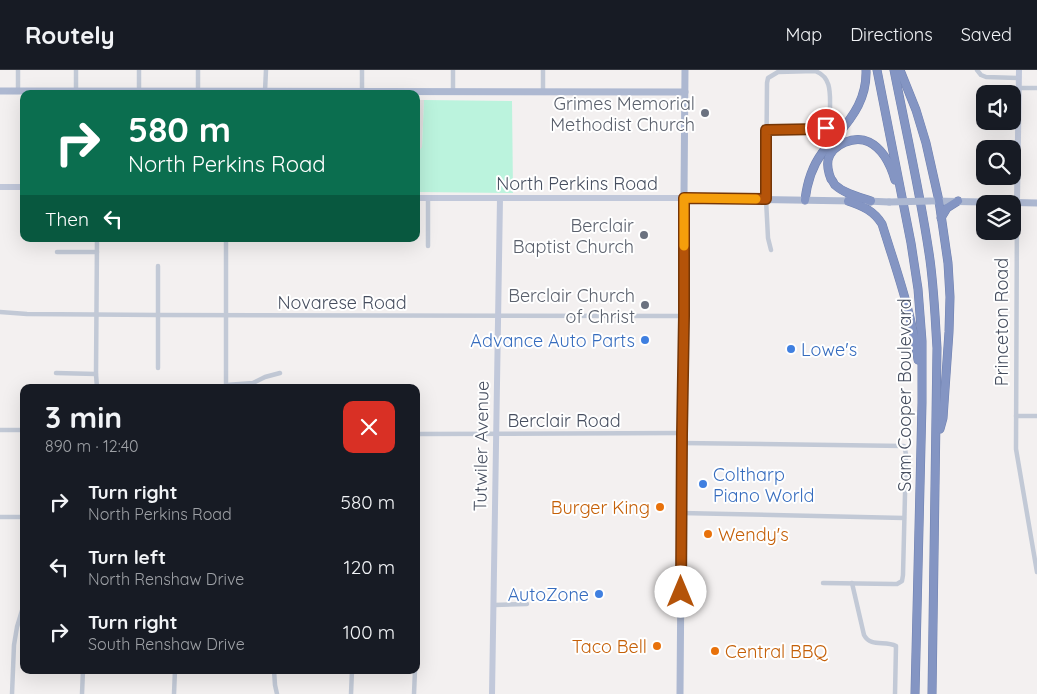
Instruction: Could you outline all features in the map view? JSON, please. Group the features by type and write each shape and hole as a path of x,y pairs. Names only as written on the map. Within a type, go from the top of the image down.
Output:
{"highway":[{"path":"805,200 806,185 812,170 822,153 857,110 864,93 866,70"},
{"name":"Sam Cooper Boulevard","path":"877,70 918,289 922,340 915,694"},
{"name":"Sam Cooper Boulevard","path":"894,70 929,254 938,348 932,694"},
{"path":"900,70 916,110 926,143 938,201 943,215 948,263 950,297 949,332 943,418 936,443"},
{"path":"871,201 848,193 834,185 829,174 828,161 833,151 842,143 855,140 867,141 877,147 894,175 904,208"},
{"path":"848,201 862,206 877,216 882,224 909,312 922,396"},
{"path":"943,215 950,205 958,201"}],"main road":[{"path":"680,694 685,70"},
{"path":"0,91 18,91"},
{"path":"420,92 685,92"},
{"name":"North Perkins Road","path":"684,198 976,202"},
{"name":"North Perkins Road","path":"1021,203 1037,203"}],"street":[{"path":"18,70 18,91"},
{"path":"76,70 76,90"},
{"path":"139,70 139,90"},
{"path":"198,70 198,90"},
{"path":"265,90 266,70"},
{"path":"362,70 362,90"},
{"path":"453,70 453,92"},
{"path":"543,70 544,92"},
{"path":"977,70 986,77 1019,78"},
{"name":"Princeton Road","path":"1019,70 1019,85"},
{"path":"766,130 826,128 830,115 829,83 820,73 808,71 778,72 768,78 766,130 766,199 768,238 771,250"},
{"path":"1021,88 1037,88"},
{"name":"Princeton Road","path":"1017,195 1018,130"},
{"path":"0,187 20,187"},
{"name":"North Perkins Road","path":"420,198 684,198"},
{"path":"428,198 428,246"},
{"name":"Tutwiler Avenue","path":"492,694 500,198"},
{"name":"Princeton Road","path":"1017,240 1017,454 1037,572"},
{"path":"97,242 97,384"},
{"path":"226,242 226,384"},
{"path":"57,252 97,252"},
{"path":"158,266 158,368"},
{"name":"Novarese Road","path":"0,312 158,315 684,316"},
{"path":"56,373 96,374"},
{"path":"244,384 253,383 280,373"},
{"path":"1016,416 1037,416"},
{"path":"0,430 20,430"},
{"name":"Berclair Road","path":"420,434 682,434"},
{"path":"682,443 904,446 906,454 902,581 897,584 823,583"},
{"path":"681,512 904,518"},
{"path":"0,517 20,518"},
{"path":"852,583 867,641 896,646 895,694"},
{"path":"494,605 527,604"},
{"path":"12,694 14,645 20,617"},
{"path":"82,694 83,674"},
{"path":"174,694 175,674"},
{"path":"274,674 277,694"},
{"path":"351,694 352,674"},
{"path":"414,674 414,694"}],"shaded area":[{"path":"420,100 424,100 422,148 420,150"}],"green space":[{"path":"424,100 512,101 513,193 420,192 420,150 422,147"}],"slow traffic":[{"path":"684,246 684,198 756,199"}],"place":[{"name":"Grimes Memorial Methodist Church","path":"705,113"},
{"name":"Berclair Baptist Church","path":"644,235"},
{"name":"Berclair Church of Christ","path":"645,305"},
{"name":"Advance Auto Parts","path":"645,340"},
{"name":"Lowe's","path":"791,349"},
{"name":"Coltharp Piano World","path":"703,484"},
{"name":"Burger King","path":"660,507"},
{"name":"Wendy's","path":"708,534"},
{"name":"AutoZone","path":"599,594"},
{"name":"Taco Bell","path":"657,646"},
{"name":"Central BBQ","path":"715,651"}],"route":[{"path":"681,592 684,198 766,199 766,130 826,128"}]}
